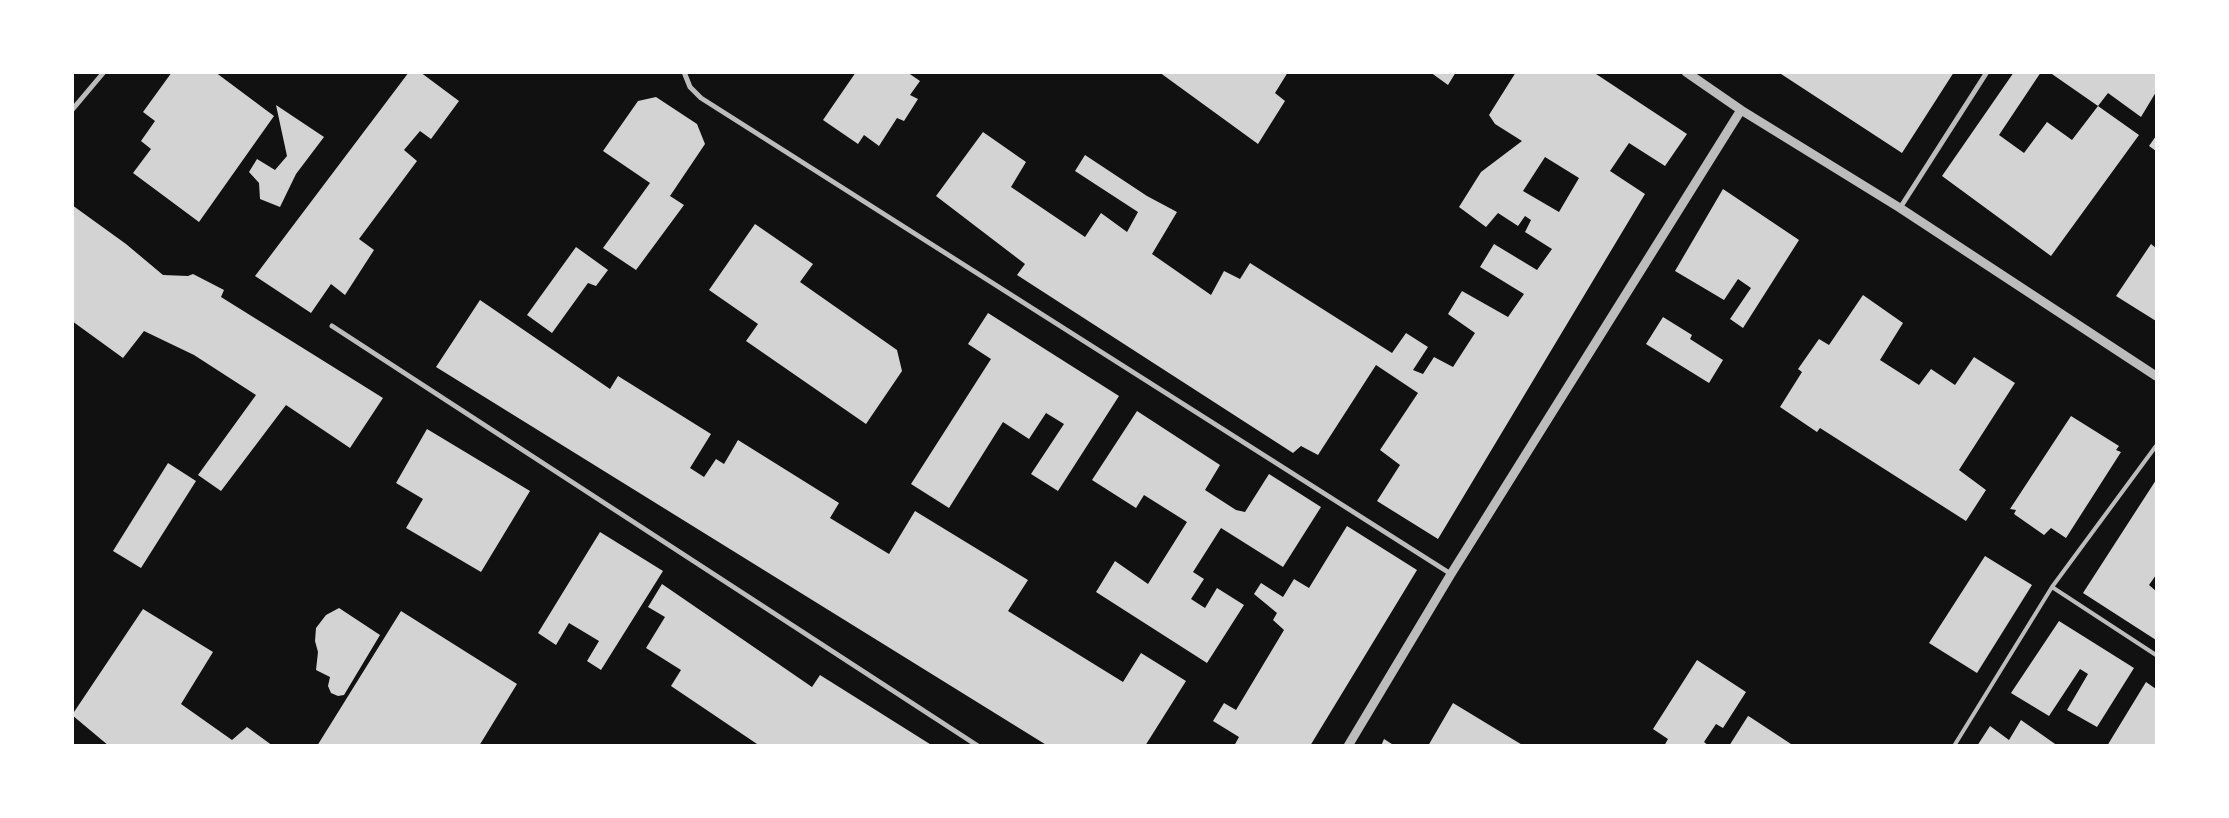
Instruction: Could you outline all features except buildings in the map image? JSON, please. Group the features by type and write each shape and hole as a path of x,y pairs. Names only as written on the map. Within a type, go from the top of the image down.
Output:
{"street":[{"path":"72,110 104,72"},
{"path":"1686,72 1741,110 1900,208 2156,376"},
{"path":"1900,208 1987,72"},
{"path":"685,75 690,87 701,98 1451,574"},
{"path":"1348,746 1451,574 1741,110"},
{"path":"332,326 978,746"}],"lane":[{"path":"1954,746 2052,587 2156,446"},
{"path":"2052,587 2156,654"}]}
